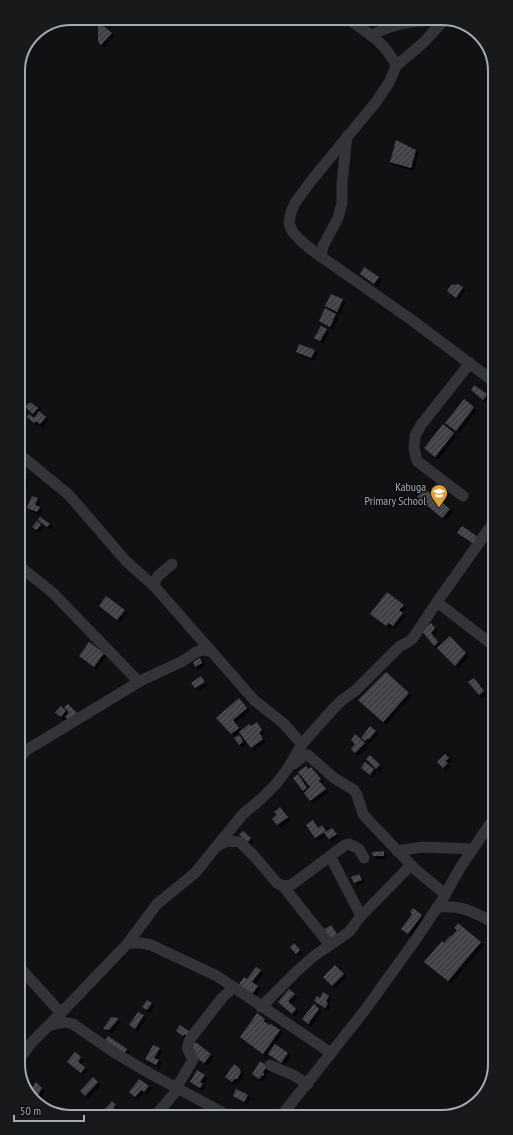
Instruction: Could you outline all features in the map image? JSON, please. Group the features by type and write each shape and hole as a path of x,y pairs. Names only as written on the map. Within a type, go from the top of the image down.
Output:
{"street":[{"path":"356,25 380,42 396,66"},
{"path":"371,36 389,27 400,25"},
{"path":"441,25 424,43 396,66 390,81 376,102 347,136 295,203 291,212 289,223 292,231 299,239 322,257 409,318 488,377"},
{"path":"322,257 323,246 338,218 342,203 342,183 347,136"},
{"path":"463,496 417,461 414,448 415,436 421,425 470,363"},
{"path":"25,459 69,495 126,561 155,587 254,700 283,723 302,744"},
{"path":"25,1052 48,1025 62,1013 128,943 157,904 195,873 243,814 276,784 288,768 302,744 341,701 356,690 400,646 413,638 488,529"},
{"path":"155,587 155,581 158,576 172,564"},
{"path":"25,570 52,592 138,682"},
{"path":"437,602 488,641"},
{"path":"25,751 138,682 183,662 196,652 202,650 210,651"},
{"path":"288,768 306,755 334,778 354,790 357,794 364,814 412,865 445,894"},
{"path":"286,1110 308,1084 364,1010 438,907 460,868 488,827"},
{"path":"216,847 228,841 240,842 277,883 283,886 330,945"},
{"path":"283,886 291,885 340,848 349,844 359,849 364,858"},
{"path":"397,850 423,847 473,849"},
{"path":"330,856 361,916"},
{"path":"261,1007 295,973 330,945 350,932 361,916 412,865"},
{"path":"438,907 457,906 488,918"},
{"path":"128,943 151,945 217,976 331,1053"},
{"path":"25,973 62,1013"},
{"path":"160,1110 177,1088 193,1060 187,1050 190,1040 222,998 233,988"},
{"path":"48,1025 64,1022 73,1024 112,1051 218,1110"},
{"path":"270,1065 293,1075 308,1084"}],"building":[{"path":"102,25 112,33 101,45 98,42 98,26"},
{"path":"396,140 416,150 411,168 390,162"},
{"path":"364,267 379,277 374,284 360,274"},
{"path":"458,284 463,287 456,298 447,291 451,285"},
{"path":"331,294 343,299 337,312 325,306"},
{"path":"325,308 336,314 330,327 319,321"},
{"path":"321,326 327,329 320,341 314,338"},
{"path":"299,344 315,350 311,358 296,352"},
{"path":"474,385 487,394 483,400 471,390"},
{"path":"464,399 474,407 456,431 445,423"},
{"path":"30,402 38,408 33,414 25,407"},
{"path":"39,411 46,417 40,424 36,421 34,423 27,417 29,414 34,418"},
{"path":"443,424 454,433 435,457 424,448"},
{"path":"424,488 450,509 442,518 417,497"},
{"path":"32,496 38,498 35,505 40,507 37,512 27,508"},
{"path":"40,517 50,524 47,527 38,520"},
{"path":"37,521 41,524 37,530 32,527"},
{"path":"462,526 478,537 474,544 457,533"},
{"path":"387,592 404,605 399,610 403,613 393,626 389,623 386,626 370,614"},
{"path":"106,596 125,610 117,620 99,606"},
{"path":"431,623 435,628 431,633 438,642 434,646 422,631"},
{"path":"450,636 466,653 455,666 437,648"},
{"path":"89,642 104,653 94,667 79,656"},
{"path":"200,658 202,663 195,667 193,662"},
{"path":"386,672 409,693 383,722 358,700"},
{"path":"201,676 205,682 195,688 191,683"},
{"path":"474,678 484,691 479,695 468,682"},
{"path":"239,698 247,708 233,720 239,728 231,734 216,718"},
{"path":"68,704 77,713 69,721 65,717 69,712 64,707"},
{"path":"61,706 66,711 61,717 55,713"},
{"path":"257,722 262,730 259,732 263,739 251,748 239,732 249,724 251,726"},
{"path":"370,726 376,731 369,739 365,741 361,738"},
{"path":"355,734 365,743 355,753 351,749 355,744 351,740"},
{"path":"239,735 243,741 239,745 234,738"},
{"path":"445,754 449,758 445,761 448,763 443,768 437,762"},
{"path":"370,755 380,765 376,769 366,759"},
{"path":"365,762 374,769 370,775 361,768"},
{"path":"306,766 308,769 311,767 321,779 315,783 319,781 326,789 310,801 304,793 310,787 298,772"},
{"path":"298,774 307,788 303,791 293,778"},
{"path":"280,807 288,817 277,825 272,819 277,815 274,812"},
{"path":"313,820 318,828 322,825 326,831 315,838 306,825"},
{"path":"332,828 337,834 329,839 324,833"},
{"path":"243,831 251,838 248,842 239,835"},
{"path":"384,851 384,856 373,856 372,852"},
{"path":"359,874 362,880 354,883 351,877"},
{"path":"413,908 422,915 408,934 401,929 412,914 410,912"},
{"path":"458,923 481,942 448,981 424,962 442,941 444,943 450,936 451,937 457,930 454,928"},
{"path":"331,925 339,937 330,943 322,931"},
{"path":"294,943 300,950 296,954 290,947"},
{"path":"335,965 344,974 332,986 323,977"},
{"path":"256,967 261,970 252,982 258,986 251,996 238,986 244,977 247,979"},
{"path":"289,989 295,994 288,1001 296,1009 292,1014 278,1002"},
{"path":"323,992 329,996 326,1001 328,1003 325,1008 314,1001 317,996 320,998"},
{"path":"147,1000 152,1003 147,1010 142,1007"},
{"path":"314,1004 319,1009 308,1024 302,1019"},
{"path":"138,1012 144,1015 135,1029 129,1025"},
{"path":"257,1013 265,1019 263,1021 280,1030 263,1054 240,1037"},
{"path":"111,1017 119,1018 109,1030 103,1029"},
{"path":"180,1025 190,1032 194,1025 198,1028 190,1038 184,1034 183,1036 176,1031"},
{"path":"108,1036 127,1049 124,1054 105,1041"},
{"path":"194,1041 211,1054 204,1063 187,1051"},
{"path":"275,1044 288,1053 281,1063 268,1054"},
{"path":"153,1045 160,1048 154,1058 159,1060 156,1065 145,1059"},
{"path":"75,1052 81,1057 78,1062 85,1067 81,1073 67,1062"},
{"path":"260,1061 267,1066 263,1072 263,1076 262,1075 259,1079 252,1074"},
{"path":"234,1064 241,1072 237,1079 234,1079 232,1082 225,1077"},
{"path":"197,1070 205,1075 200,1082 203,1084 200,1088 190,1082"},
{"path":"93,1077 98,1082 85,1096 80,1091"},
{"path":"139,1079 149,1086 144,1092 141,1090 135,1097 129,1092"},
{"path":"36,1082 42,1088 38,1095 32,1088"},
{"path":"236,1089 248,1095 244,1102 233,1096"},
{"path":"112,1101 116,1105 113,1107 115,1108 113,1110 105,1109"}],"place":[{"name":"Kabuga Primary School","path":"439,508"}]}
